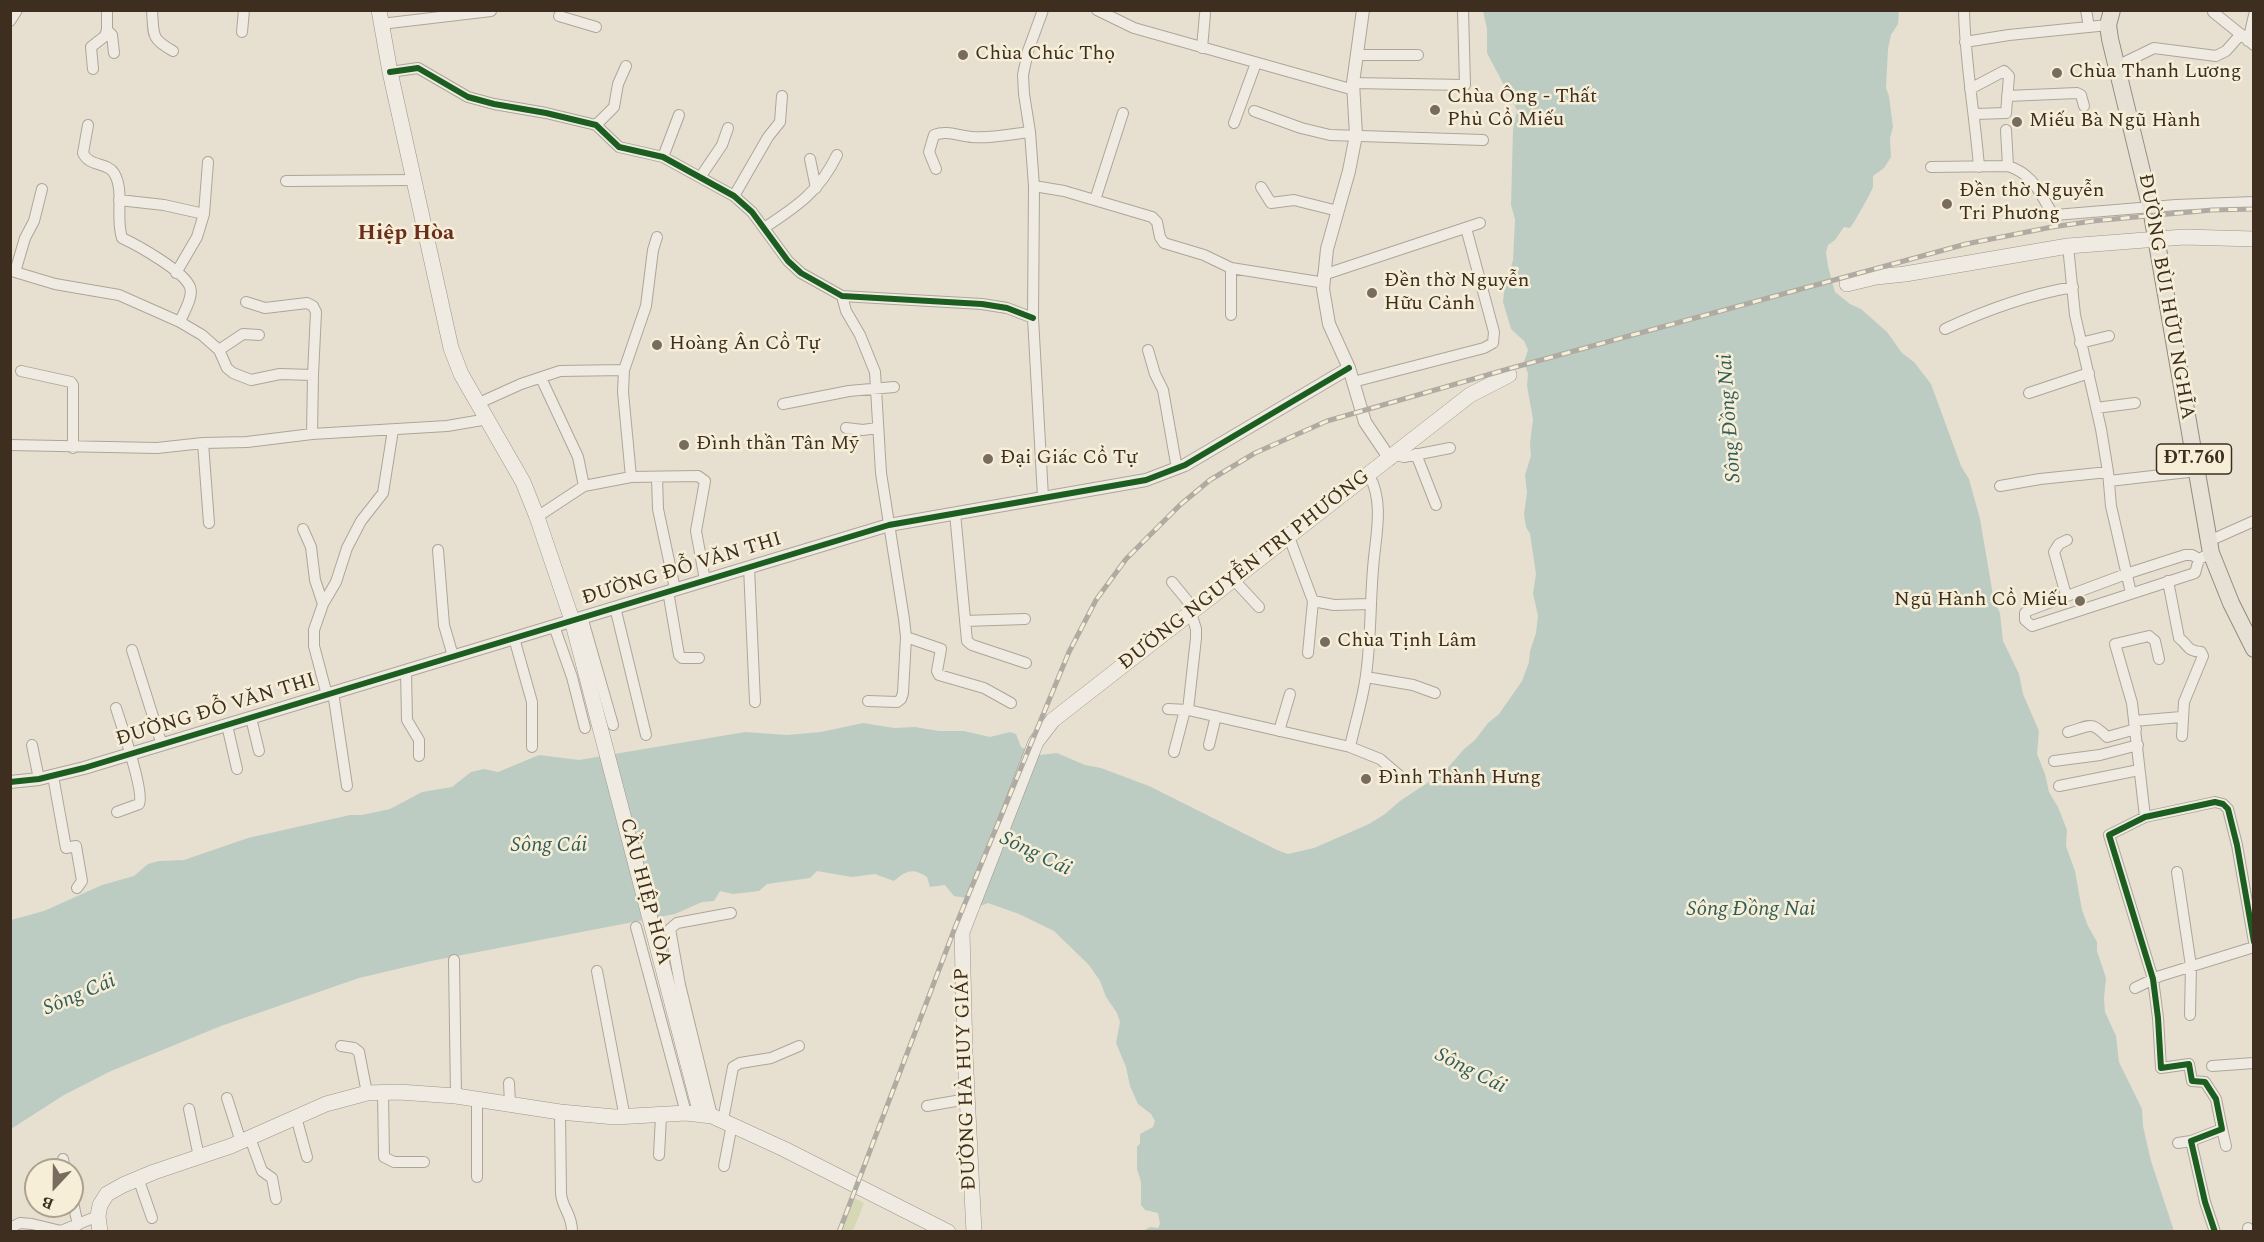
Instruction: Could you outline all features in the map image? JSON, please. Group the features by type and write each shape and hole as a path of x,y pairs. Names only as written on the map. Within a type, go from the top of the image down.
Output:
{"main road":[{"name":"CẦU HIỆP HÒA","path":"380,17 451,348 461,374 523,482 577,619 586,670 695,1088 711,1117"},
{"name":"ĐƯỜNG BÙI HỮU NGHĨA","path":"2110,18 2115,67 2151,209 2197,471 2206,551 2253,649"},
{"path":"1848,287 1878,283 1905,274 2068,246 2184,237 2253,239"},
{"name":"ĐƯỜNG NGUYỄN TRI PHƯƠNG","path":"962,927 1036,742 1053,720 1459,405 1486,386 1510,378"},
{"name":"ĐƯỜNG HÀ HUY GIÁP","path":"962,927 974,1232"},
{"path":"100,1232 98,1216 100,1205 107,1194 138,1178 245,1140 326,1104 367,1093 383,1092 456,1096 560,1112 625,1118 711,1117 948,1232"}],"street":[{"path":"10,21 17,10"},
{"path":"93,69 91,46 105,36 107,10"},
{"path":"152,10 157,42 173,51"},
{"path":"242,32 244,10"},
{"path":"1043,497 1034,318 1035,186 1023,75 1044,10"},
{"path":"1097,10 1134,28 1256,63 1353,87 1465,85 1463,10"},
{"path":"1363,10 1353,87 1356,135 1321,279 1324,302 1329,324 1348,368 1365,422 1392,457 1404,457 1450,448"},
{"path":"1965,10 1965,42 1975,114 1979,167"},
{"path":"2086,10 2089,27"},
{"path":"380,17 491,11"},
{"path":"2212,12 2247,40"},
{"path":"1202,48 1205,14"},
{"path":"2115,67 2154,48 2216,56 2247,40 2253,15"},
{"path":"559,16 596,27"},
{"path":"1965,42 2089,27 2110,18"},
{"path":"107,30 112,35 114,53"},
{"path":"1356,55 1418,55"},
{"path":"1234,123 1256,63"},
{"path":"596,125 614,107 618,84 627,66"},
{"path":"390,72 418,68 468,97 596,125 619,147 663,157 734,196 752,212 788,261 801,273 842,296 982,304 1007,308 1034,318"},
{"path":"1970,89 2004,71 2009,76 2006,111 2003,115 1975,114"},
{"path":"2007,96 2077,93 2081,94 2084,106"},
{"path":"734,196 768,137 780,122 782,96"},
{"path":"1254,111 1301,128 1330,135 1483,140"},
{"path":"1095,200 1123,113"},
{"path":"663,157 679,115"},
{"path":"88,125 83,153 90,161 112,170 114,174 119,200 119,231 122,238 154,254 190,286 190,295 180,322"},
{"path":"701,176 722,145 728,128"},
{"path":"2006,130 2008,166"},
{"path":"936,169 929,152 934,135 939,133 972,137 1030,132"},
{"path":"764,228 801,204 829,173 837,155"},
{"path":"810,159 816,188"},
{"path":"176,273 197,237 204,214 208,162"},
{"path":"1931,167 2008,166 2019,170 2030,177 2055,215 2151,209 2176,205 2253,202"},
{"path":"286,181 414,180"},
{"path":"1035,186 1064,191 1155,219 1164,243 1204,255 1231,268 1321,279 1480,223"},
{"path":"1261,186 1271,203 1294,200 1338,211"},
{"path":"42,189 34,221 25,238 15,272 55,284 119,295 180,322 202,335 219,350 227,368 233,373 251,380 273,374 313,375"},
{"path":"119,200 204,214"},
{"path":"1353,382 1484,348 1493,343 1494,333 1466,228"},
{"path":"631,477 623,392 624,370 646,306 653,250 657,237"},
{"path":"2068,246 2080,343 2096,408 2109,477 2111,506 2131,593"},
{"path":"1231,268 1231,315"},
{"path":"1945,329 1982,312 2021,299 2073,287"},
{"path":"842,296 846,311 875,372 881,473 901,590 906,637 901,699 897,702 868,701"},
{"path":"246,302 265,308 307,303 313,306 316,312 312,434"},
{"path":"219,350 243,334 259,335"},
{"path":"2080,343 2109,336"},
{"path":"1148,350 1155,374 1163,390 1177,469"},
{"name":"ĐƯỜNG ĐỖ VĂN THI","path":"10,782 53,776 162,745 889,525 1146,480 1177,469 1348,368"},
{"path":"479,403 560,371 572,369 624,370"},
{"path":"21,371 71,381 73,385 74,448"},
{"path":"2029,393 2089,374"},
{"path":"541,378 578,457 584,486"},
{"path":"783,404 876,387 894,387"},
{"path":"2096,408 2135,403"},
{"path":"10,445 156,448 203,443 247,442 312,434 447,426 488,419"},
{"path":"846,428 863,430 877,428"},
{"path":"347,786 330,694 313,639 323,604 336,582 347,548 383,493 393,430"},
{"path":"203,443 208,523"},
{"path":"1416,454 1436,505"},
{"path":"2000,486 2040,479 2197,471"},
{"path":"1350,747 1366,678 1370,633 1370,604 1378,506 1376,487 1369,475"},
{"path":"537,517 584,486 631,477 698,476 705,481 696,531 705,580"},
{"path":"657,477 658,509 672,590 678,655 682,658 699,658"},
{"path":"955,513 969,643 1026,663"},
{"path":"2206,551 2195,573 2032,626 2025,620 2027,611 2066,595 2185,555 2206,551 2253,521"},
{"path":"303,529 311,547 315,580 323,604"},
{"path":"1288,537 1313,601 1308,653"},
{"path":"2066,595 2054,552 2059,544 2067,540"},
{"path":"438,550 444,626 453,656"},
{"path":"749,567 754,702"},
{"path":"1234,580 1259,607"},
{"path":"2168,581 2179,639 2185,642 2187,649 2201,652 2203,656 2184,702 2181,717 2182,736"},
{"path":"1172,582 1193,612 1196,629 1186,710 1174,752"},
{"path":"1313,601 1334,605 1370,604"},
{"path":"615,607 646,735"},
{"path":"577,619 613,725"},
{"path":"965,621 1025,619"},
{"path":"554,626 572,677 585,728"},
{"path":"2145,817 2132,703 2115,645 2149,636 2155,641 2159,659"},
{"path":"906,637 940,650 937,671 939,675 984,688 1011,703"},
{"path":"514,638 532,702 532,747"},
{"path":"132,650 162,745"},
{"path":"406,671 407,720 419,740 419,756"},
{"path":"1366,678 1413,685 1435,693"},
{"path":"1279,731 1290,694"},
{"path":"116,708 135,768 141,802 117,812"},
{"path":"1168,709 1216,716 1350,747 1380,759 1400,776"},
{"path":"1209,745 1216,716"},
{"path":"2068,732 2094,726 2099,727 2107,737 2135,725 2181,717"},
{"path":"250,718 259,751"},
{"path":"227,725 237,769"},
{"path":"32,745 39,778"},
{"path":"2054,761 2100,755 2138,745"},
{"path":"2059,786 2139,770"},
{"path":"53,776 66,848 76,846 80,862 83,878 77,888"},
{"path":"2226,1146 2215,1097 2205,1082 2192,1081 2189,1064 2161,1068 2153,979 2109,837 2111,833 2145,817 2216,802 2223,804 2228,809 2237,845 2253,942"},
{"path":"2177,872 2191,966 2190,1015"},
{"path":"724,1166 680,985 670,929 675,923 731,913"},
{"path":"636,927 711,1117"},
{"path":"2135,988 2153,979 2253,947"},
{"path":"454,960 456,1096"},
{"path":"597,971 625,1118"},
{"path":"341,1046 354,1048 359,1052 367,1093"},
{"path":"711,1117 733,1067 740,1063 771,1058 799,1046"},
{"path":"2212,1066 2253,1063"},
{"path":"509,1083 510,1103"},
{"path":"383,1092 384,1157 394,1162 424,1162"},
{"path":"227,1098 245,1140 262,1171 272,1178 276,1199"},
{"path":"477,1099 477,1177"},
{"path":"927,1106 967,1099"},
{"path":"189,1109 199,1158"},
{"path":"560,1112 562,1204 572,1220 572,1231"},
{"path":"659,1155 662,1116"},
{"path":"296,1117 307,1157"},
{"path":"2178,1143 2222,1129"},
{"path":"2190,1141 2215,1232"},
{"path":"138,1178 152,1218"},
{"path":"10,1228 20,1223 61,1231 98,1216"},
{"path":"76,1218 78,1225"}],"green space":[{"path":"854,1198 864,1203 853,1231 841,1231"}],"water":[{"name":"Sông Đồng Nai","path":"1483,11 1899,11 1898,24 1891,35 1888,49 1886,88 1893,127 1890,138 1891,157 1884,168 1873,176 1872,190 1852,226 1844,227 1835,240 1828,245 1826,253 1828,266 1835,292 1850,304 1861,309 1887,332 1902,353 1914,362 1931,384 1961,466 1969,479 1980,519 1994,601 2000,613 2003,641 2019,674 2023,694 2039,731 2037,754 2049,792 2067,830 2066,846 2075,871 2082,910 2097,942 2097,951 2106,978 2105,1012 2116,1036 2119,1062 2142,1109 2143,1126 2151,1161 2174,1231 1143,1231 1150,1227 1158,1228 1160,1224 1158,1213 1145,1210 1141,1205 1141,1182 1137,1169 1137,1147 1140,1143 1140,1134 1153,1127 1155,1121 1151,1114 1138,1104 1130,1086 1126,1067 1116,1043 1120,1022 1100,981 1089,965 1054,931 1019,914 988,903 980,906 973,899 954,896 945,885 930,887 927,877 914,871 903,874 894,881 875,874 852,877 817,871 810,878 767,884 759,891 733,894 720,891 714,901 702,902 675,914 431,961 359,978 221,1026 111,1071 64,1095 11,1129 11,920 44,911 102,885 134,876 148,864 184,860 248,838 350,815 390,809 422,792 452,787 471,772 484,769 498,772 539,755 579,760 745,732 787,735 821,732 863,723 894,728 915,727 939,731 964,731 990,737 1010,732 1016,734 1021,747 1034,754 1057,753 1085,765 1101,768 1149,786 1288,854 1314,848 1369,824 1445,771 1499,714 1522,681 1529,662 1538,616 1533,593 1536,574 1530,534 1526,527 1524,514 1527,492 1525,475 1531,456 1533,419 1527,386 1528,374 1524,362 1528,350 1524,341 1511,329 1503,302 1513,260 1515,219 1511,205 1513,130 1517,110 1487,53 1487,29"}],"railway":[{"path":"839,1232 956,925 1069,652 1096,600 1126,559 1180,505 1210,480 1255,453 1327,421 1966,244 2093,221 2212,210 2254,209"}],"cycle path":[{"path":"390,72 418,68 468,97 596,125 619,147 663,157 734,196 752,212 788,261 801,273 842,296 982,304 1007,308 1033,318"},
{"path":"10,782 39,779 84,768 889,525 1146,480 1185,465 1349,368"},
{"path":"2215,1232 2205,1202 2191,1141 2222,1129 2216,1099 2205,1082 2192,1081 2189,1064 2161,1068 2153,979 2109,835 2145,817 2215,802 2223,804 2228,809 2237,845 2254,942"}],"place":[{"name":"Chùa Chúc Thọ","path":"963,55"},
{"name":"Chùa Thanh Lương","path":"2057,73"},
{"name":"Chùa Ông - Thất Phủ Cổ Miếu","path":"1435,110"},
{"name":"Miếu Bà Ngũ Hành","path":"2017,122"},
{"name":"Đền thờ Nguyễn Tri Phương","path":"1947,204"},
{"name":"Đền thờ Nguyễn Hữu Cảnh","path":"1372,293"},
{"name":"Hoàng Ân Cổ Tự","path":"657,345"},
{"name":"Đình thần Tân Mỹ","path":"684,445"},
{"name":"Đại Giác Cổ Tự","path":"988,459"},
{"name":"Ngũ Hành Cổ Miếu","path":"2080,601"},
{"name":"Chùa Tịnh Lâm","path":"1325,642"},
{"name":"Đình Thành Hưng","path":"1366,779"}],"district":[{"name":"Hiệp Hòa","path":"406,235"}],"water label":[{"name":"Sông Cái","path":"549,847"},
{"name":"Sông Cái","path":"1035,855"},
{"name":"Sông Cái","path":"80,996"},
{"name":"Sông Cái","path":"1470,1072"}]}
